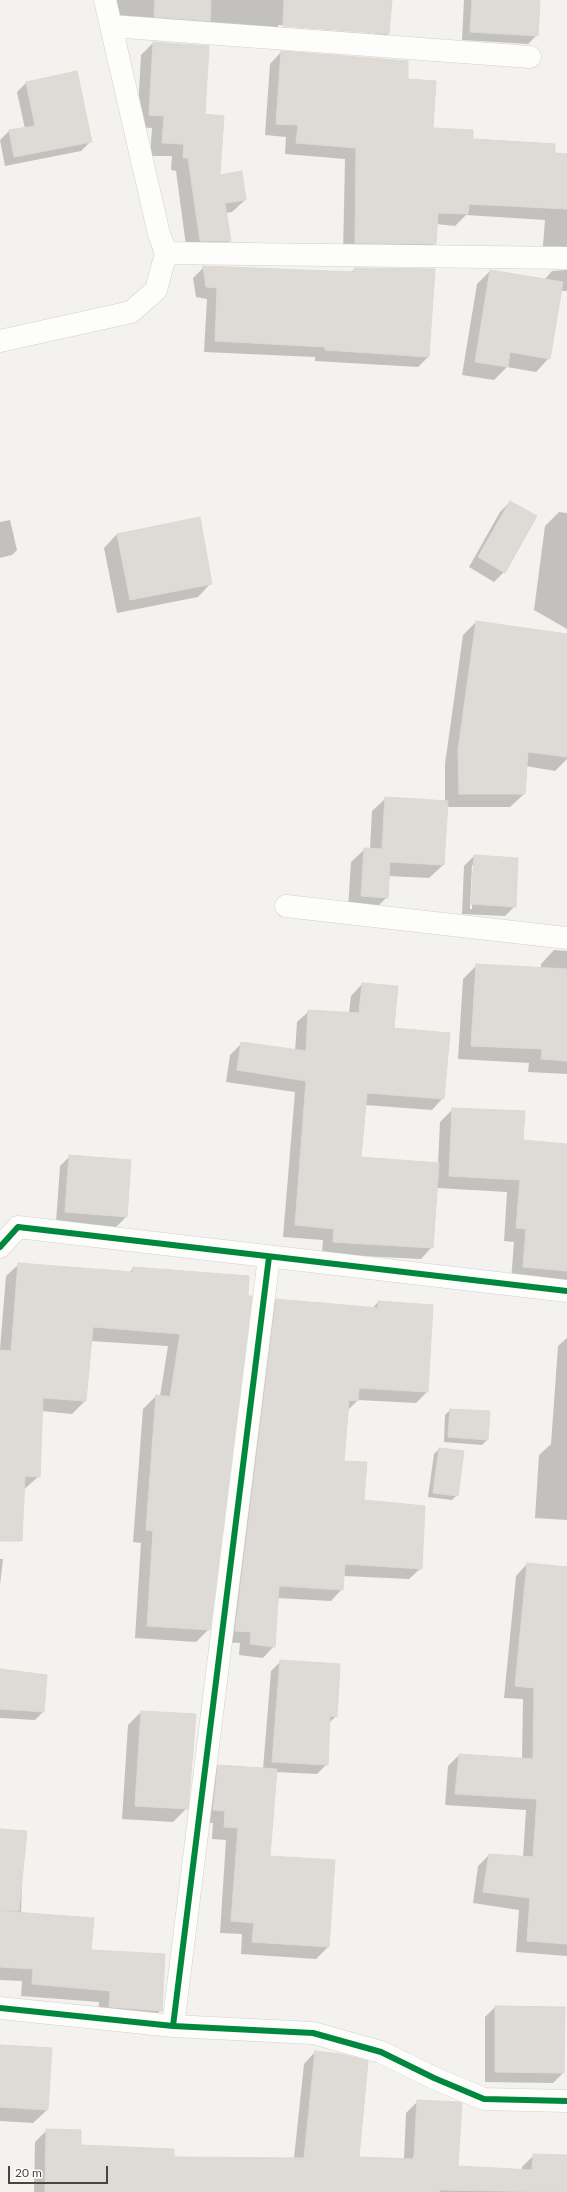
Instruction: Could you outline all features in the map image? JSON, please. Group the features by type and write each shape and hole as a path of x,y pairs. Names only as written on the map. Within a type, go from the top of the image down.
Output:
{"street":[{"path":"0,341 131,312 156,290 166,253 159,234 106,0"},
{"path":"111,26 530,57"},
{"path":"166,253 567,258"},
{"path":"286,906 567,938"},
{"path":"0,1247 18,1228 567,1291"},
{"path":"173,2026 269,1257"},
{"path":"0,2008 173,2026 312,2033 381,2052 434,2078 484,2099 567,2101"}],"building":[{"path":"155,0 211,0 210,21 154,17"},
{"path":"284,0 392,0 389,34 283,26"},
{"path":"472,0 540,0 538,36 470,32"},
{"path":"153,42 209,46 205,114 224,116 220,175 242,171 246,200 225,203 231,241 200,241 188,158 183,158 184,144 162,143 164,116 149,115"},
{"path":"281,51 408,61 408,79 436,81 433,128 473,130 473,139 555,144 555,153 567,154 567,209 469,204 468,214 438,213 436,244 355,243 356,148 296,143 298,125 276,124"},
{"path":"77,71 92,142 14,157 9,130 35,126 26,82"},
{"path":"203,266 354,272 354,268 435,269 429,357 325,350 325,347 215,341 217,288 206,287"},
{"path":"490,270 563,282 550,359 510,352 508,367 475,362"},
{"path":"510,501 537,516 505,573 478,557"},
{"path":"200,517 212,584 130,600 117,534"},
{"path":"476,621 567,634 567,757 528,752 525,794 459,794 458,750"},
{"path":"385,797 448,801 444,865 390,862 388,898 361,896 364,848 382,849"},
{"path":"474,855 518,858 516,907 471,904"},
{"path":"476,964 567,969 567,1061 541,1059 542,1049 471,1046"},
{"path":"362,983 398,986 394,1028 450,1033 444,1099 367,1093 361,1157 439,1163 433,1248 333,1242 334,1229 295,1225 306,1081 237,1070 241,1042 306,1051 308,1010 359,1013"},
{"path":"452,1108 525,1111 523,1140 567,1144 567,1271 523,1267 526,1229 516,1228 520,1180 449,1176"},
{"path":"69,1155 131,1160 127,1217 65,1212"},
{"path":"18,1263 133,1272 133,1267 249,1276 248,1296 252,1296 210,1630 147,1626 153,1531 146,1530 156,1395 170,1397 180,1334 93,1327 86,1401 43,1398 40,1477 25,1476 22,1541 0,1541 0,1350 11,1351"},
{"path":"276,1299 378,1308 378,1301 433,1305 428,1392 359,1388 358,1401 349,1400 344,1461 367,1462 364,1500 425,1506 422,1569 345,1564 343,1590 279,1586 275,1647 250,1644 251,1632 235,1631"},
{"path":"450,1409 490,1411 488,1440 448,1437"},
{"path":"439,1448 464,1451 458,1496 433,1493"},
{"path":"527,1563 567,1567 567,1944 527,1941 530,1898 483,1892 489,1854 533,1857 537,1799 455,1794 459,1754 533,1759 534,1688 515,1686"},
{"path":"280,1660 340,1664 337,1717 330,1716 328,1765 272,1762"},
{"path":"0,1669 47,1675 44,1712 0,1709"},
{"path":"141,1711 196,1714 188,1809 135,1806"},
{"path":"218,1765 277,1769 270,1856 335,1860 329,1947 252,1942 254,1923 231,1921 238,1828 224,1827 225,1811 213,1810"},
{"path":"0,1829 27,1831 19,1911 0,1910"},
{"path":"0,1911 94,1918 91,1950 165,1954 162,2011 109,2007 110,1991 32,1984 33,1969 0,1967"},
{"path":"495,2006 565,2007 564,2073 495,2072"},
{"path":"0,2045 52,2048 48,2110 0,2107"},
{"path":"315,2051 341,2054 368,2061 359,2157 413,2159 417,2100 460,2102 462,2103 458,2166 532,2170 533,2154 567,2155 567,2192 440,2190 439,2192 45,2192 46,2129 81,2130 81,2145 174,2149 174,2157 304,2158"}],"cycle path":[{"path":"0,1247 18,1227 567,1291"},
{"path":"173,2026 269,1257"},
{"path":"0,2008 173,2026 313,2033 381,2052 434,2078 484,2099 567,2101"}]}
